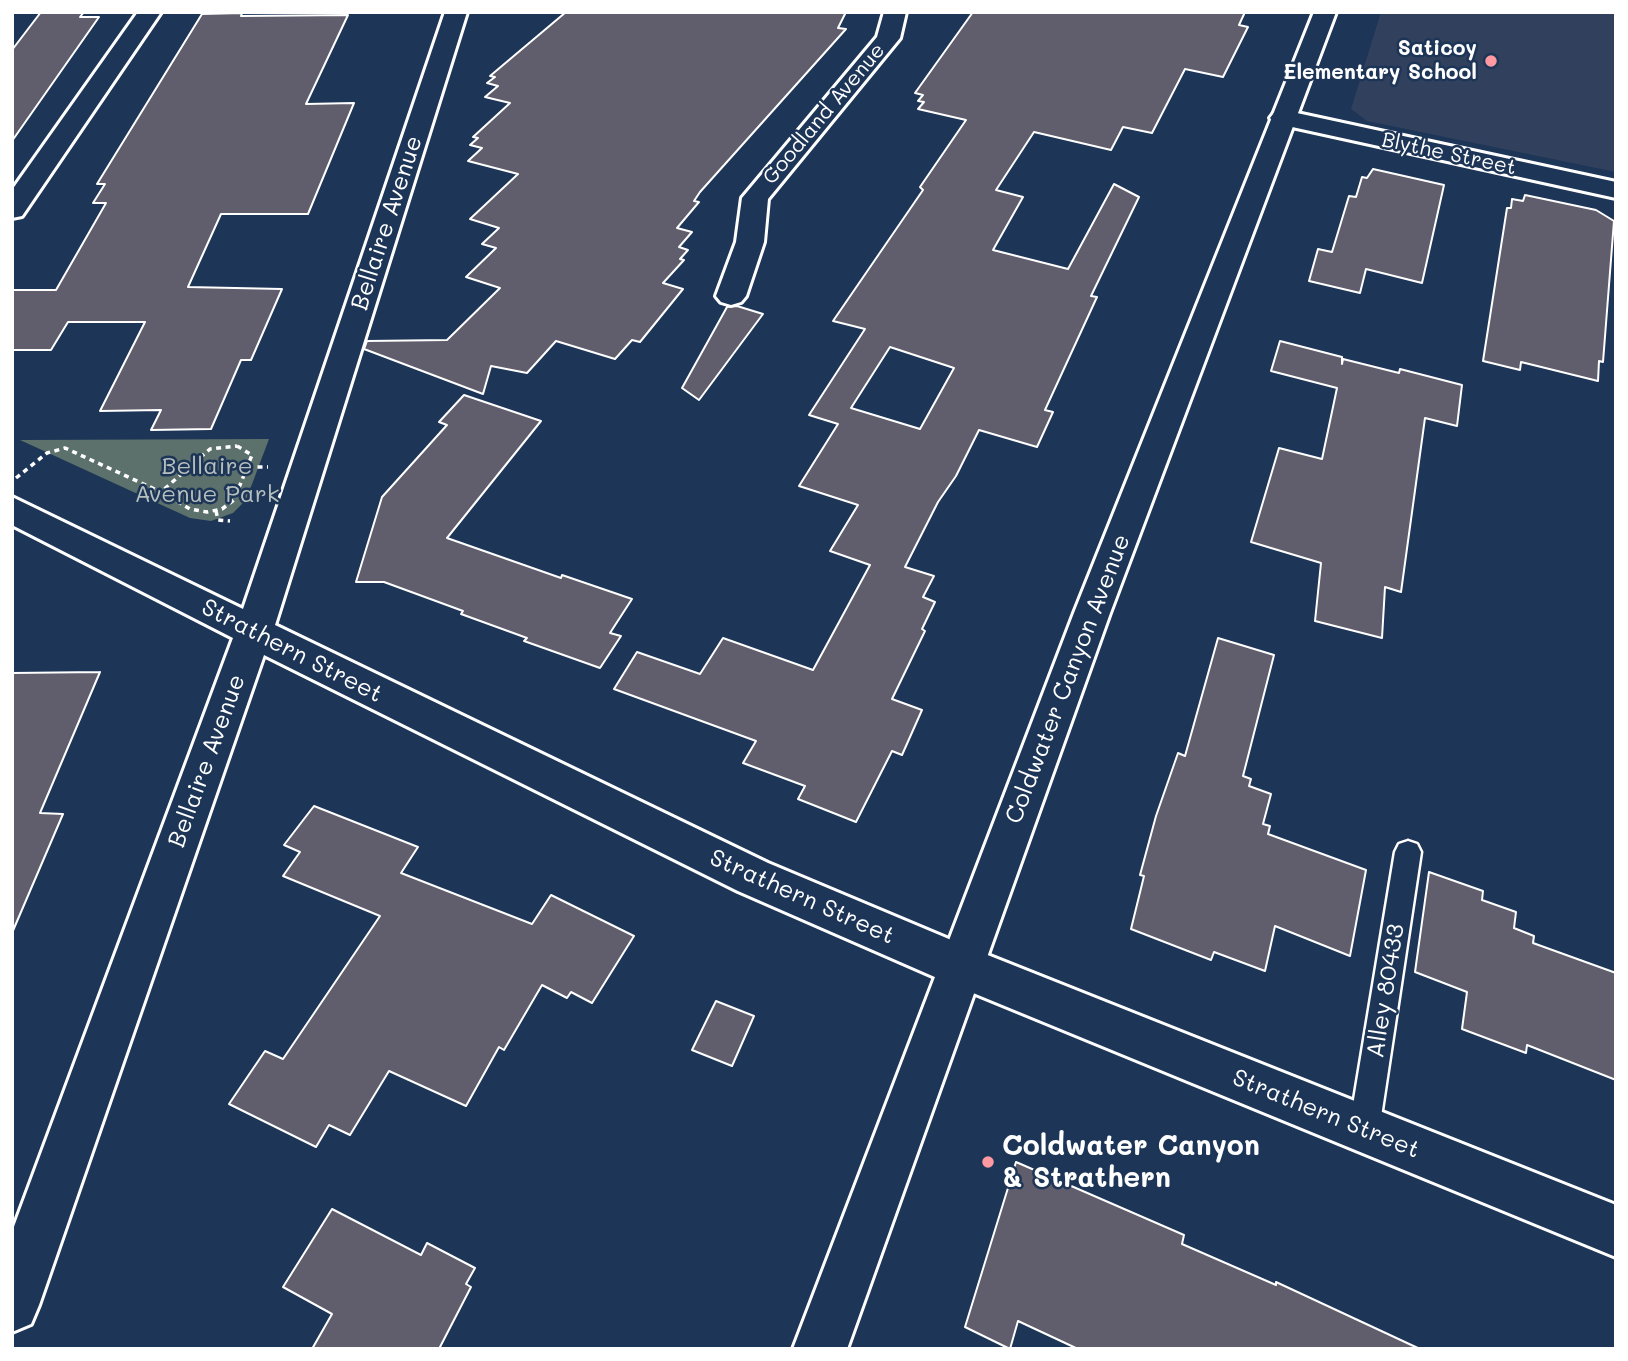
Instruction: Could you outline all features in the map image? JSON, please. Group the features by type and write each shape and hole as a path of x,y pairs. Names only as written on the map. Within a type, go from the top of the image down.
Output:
{"street":[{"path":"12,210 150,12"},
{"name":"Bellaire Avenue","path":"12,1305 254,631 456,12"},
{"name":"Goodland Avenue","path":"731,296 750,242 755,198 888,38 895,12"},
{"name":"Coldwater Canyon Avenue","path":"820,1349 1092,613 1325,12"},
{"name":"Blythe Street","path":"1283,118 1616,190"},
{"name":"Strathern Street","path":"12,510 663,835 960,966 1616,1231"}],"lane":[{"name":"Alley 80433","path":"1364,1130 1408,852"}],"path":[{"path":"12,481 47,453 65,448 161,492 190,509 216,511 228,505 238,494 253,455 244,449 228,445 209,449 161,492"},
{"path":"216,511 218,520 230,521"}],"shaded area":[{"name":"Saticoy Elementary School","path":"1381,12 1616,12 1616,172 1367,121 1351,109"}],"green space":[{"name":"Bellaire Avenue Park","path":"269,439 246,500 233,513 211,521 190,518 20,440"}],"building":[{"path":"41,12 84,12 80,17 99,17 12,141 12,50"},
{"path":"566,12 846,12 838,28 846,29 700,192 694,201 699,202 677,228 692,232 679,247 688,250 680,259 684,260 663,283 683,289 640,342 632,340 615,359 556,341 527,373 491,366 483,394 364,349 367,341 447,340 500,288 466,277 496,248 482,244 499,228 470,219 518,174 468,161 482,148 470,145 478,138 473,137 510,103 485,97 498,86 487,83 495,77 490,76"},
{"path":"973,12 1245,12 1239,25 1248,27 1223,77 1185,69 1152,133 1123,127 1111,150 1034,132 996,190 1023,197 993,250 1068,269 1114,184 1139,197 1091,296 1097,297 1045,410 1053,412 1037,447 979,430 905,567 934,576 923,597 935,602 922,629 925,631 892,699 922,710 902,755 892,751 856,822 798,799 805,786 743,763 756,741 614,689 637,652 700,674 723,638 813,670 870,565 830,551 858,505 799,486 838,424 809,415 865,329 833,321 923,190 920,187 966,120 918,109 924,102 918,101 923,95 915,93","holes":["890,347 954,368 920,429 851,408"]},
{"path":"242,13 241,16 348,15 306,104 354,103 308,214 221,214 188,287 282,289 251,360 241,360 211,429 151,430 161,410 100,411 145,322 68,322 51,350 12,350 12,290 56,290 106,203 93,203 105,184 97,184 202,14"},
{"path":"1373,169 1444,185 1422,283 1366,269 1360,293 1309,281 1318,249 1332,252 1349,196 1356,197 1362,177 1367,178"},
{"path":"1525,195 1596,210 1614,221 1603,362 1599,361 1598,381 1521,362 1520,370 1483,361 1507,208 1511,208 1512,199 1523,201"},
{"path":"737,306 763,314 699,400 682,388 727,307"},
{"path":"1280,341 1342,357 1342,364 1343,359 1399,373 1400,369 1462,385 1457,426 1425,418 1401,592 1385,587 1382,638 1315,621 1321,563 1251,542 1279,448 1322,459 1337,388 1271,371"},
{"path":"464,395 541,421 447,538 561,578 562,575 632,599 610,633 621,636 600,668 524,641 527,638 384,582 356,582 382,497 447,425 439,422"},
{"path":"1218,638 1274,655 1243,776 1251,779 1249,786 1271,794 1263,824 1270,826 1268,834 1366,870 1350,956 1275,926 1265,971 1214,952 1211,960 1131,929 1144,876 1140,875 1156,816 1178,753 1185,756"},
{"path":"100,672 40,813 63,814 12,933 12,673"},
{"path":"314,806 418,847 401,873 532,924 551,895 634,936 592,1003 571,992 567,998 542,985 504,1050 499,1047 466,1106 389,1071 350,1135 329,1125 316,1147 229,1104 265,1051 283,1059 380,916 283,876 300,852 284,845"},
{"path":"1429,872 1483,891 1482,900 1516,912 1514,928 1534,936 1533,943 1616,973 1616,1080 1527,1045 1526,1053 1462,1029 1467,992 1415,972"},
{"path":"716,1001 754,1016 732,1066 692,1050"},
{"path":"1016,1162 1184,1235 1182,1244 1276,1285 1276,1282 1420,1349 1078,1349 1018,1321 1010,1349 965,1327"},
{"path":"332,1209 421,1255 427,1243 475,1268 466,1284 471,1287 439,1349 312,1349 332,1314 283,1287"}],"place":[{"name":"Saticoy Elementary School","path":"1491,61"},
{"name":"Coldwater Canyon & Strathern","path":"988,1162"}]}
